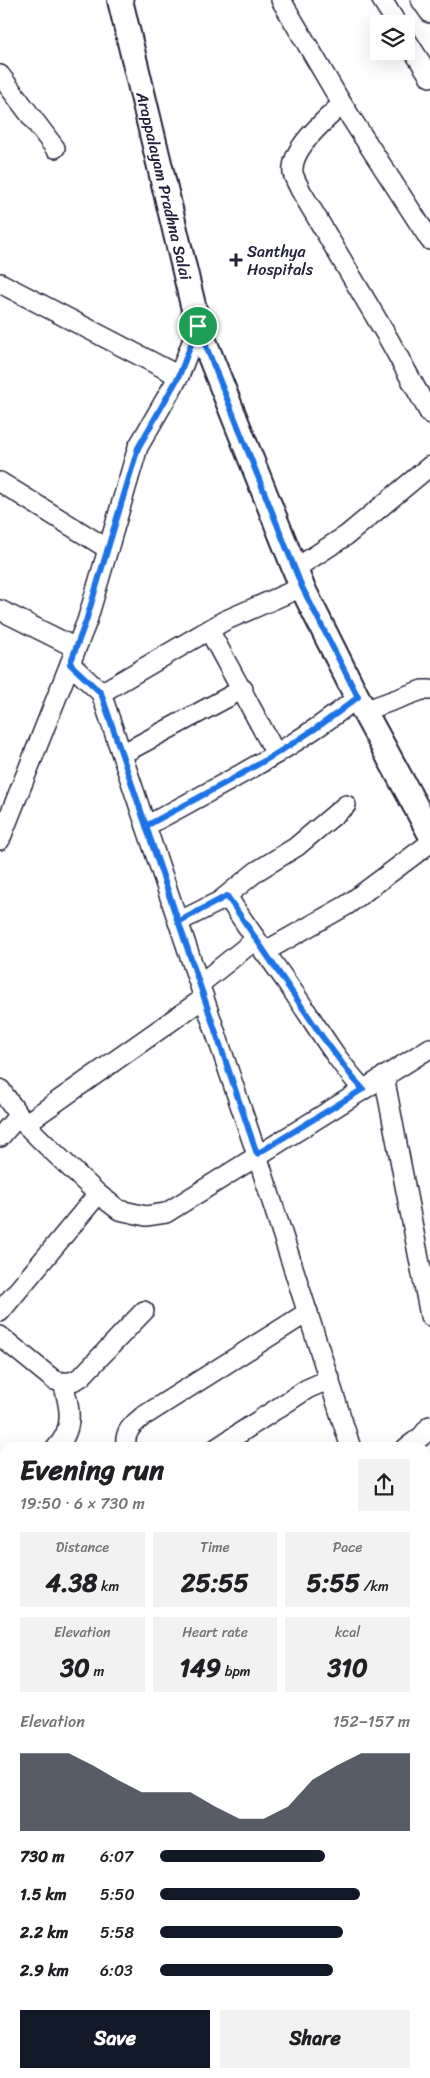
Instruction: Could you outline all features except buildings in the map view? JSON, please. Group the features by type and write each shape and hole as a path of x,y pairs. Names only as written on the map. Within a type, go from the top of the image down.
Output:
{"main road":[{"name":"Arappalayam Pradhna Salai","path":"120,0 198,326 299,578 361,704 430,833"}],"street":[{"path":"281,0 342,104 430,240"},
{"path":"382,0 391,15"},
{"path":"421,0 430,13"},
{"path":"415,53 430,77"},
{"path":"0,75 55,148"},
{"path":"342,104 303,143 296,158 293,172 300,191 388,338 430,414"},
{"path":"0,283 179,376"},
{"path":"0,838 86,621 138,448 179,376 198,326"},
{"path":"101,693 299,578 430,466"},
{"path":"0,482 108,549"},
{"path":"0,610 73,656 101,693 257,1154 350,1442"},
{"path":"209,630 243,689 276,754"},
{"path":"122,754 243,689"},
{"path":"146,826 276,754 328,721 361,704 422,690 430,690"},
{"path":"178,922 227,896 257,871 296,847 346,805"},
{"path":"0,1137 22,1119 202,991 260,946 347,905 430,843"},
{"path":"227,896 260,946 292,989 321,1035 363,1089"},
{"path":"0,1089 22,1119 98,1194 119,1210 146,1216 166,1213 257,1154 430,1048"},
{"path":"384,1076 430,1316"},
{"path":"0,1312 98,1194"},
{"path":"0,1336 54,1380 72,1383 82,1376 144,1311"},
{"path":"125,1442 128,1430 142,1417 308,1312"},
{"path":"226,1442 307,1389 330,1379"},
{"path":"61,1442 70,1425 69,1404 63,1383"},
{"path":"414,1442 430,1426"}],"place":[{"name":"Santhya Hospitals","path":"236,260"}],"route":[{"path":"198,326 179,376 138,448 86,621 70,664 101,693 257,1154 363,1089 321,1035 292,989 264,952 227,896 220,901 178,922 146,826 276,754 328,721 358,697 302,587 198,326"}]}
